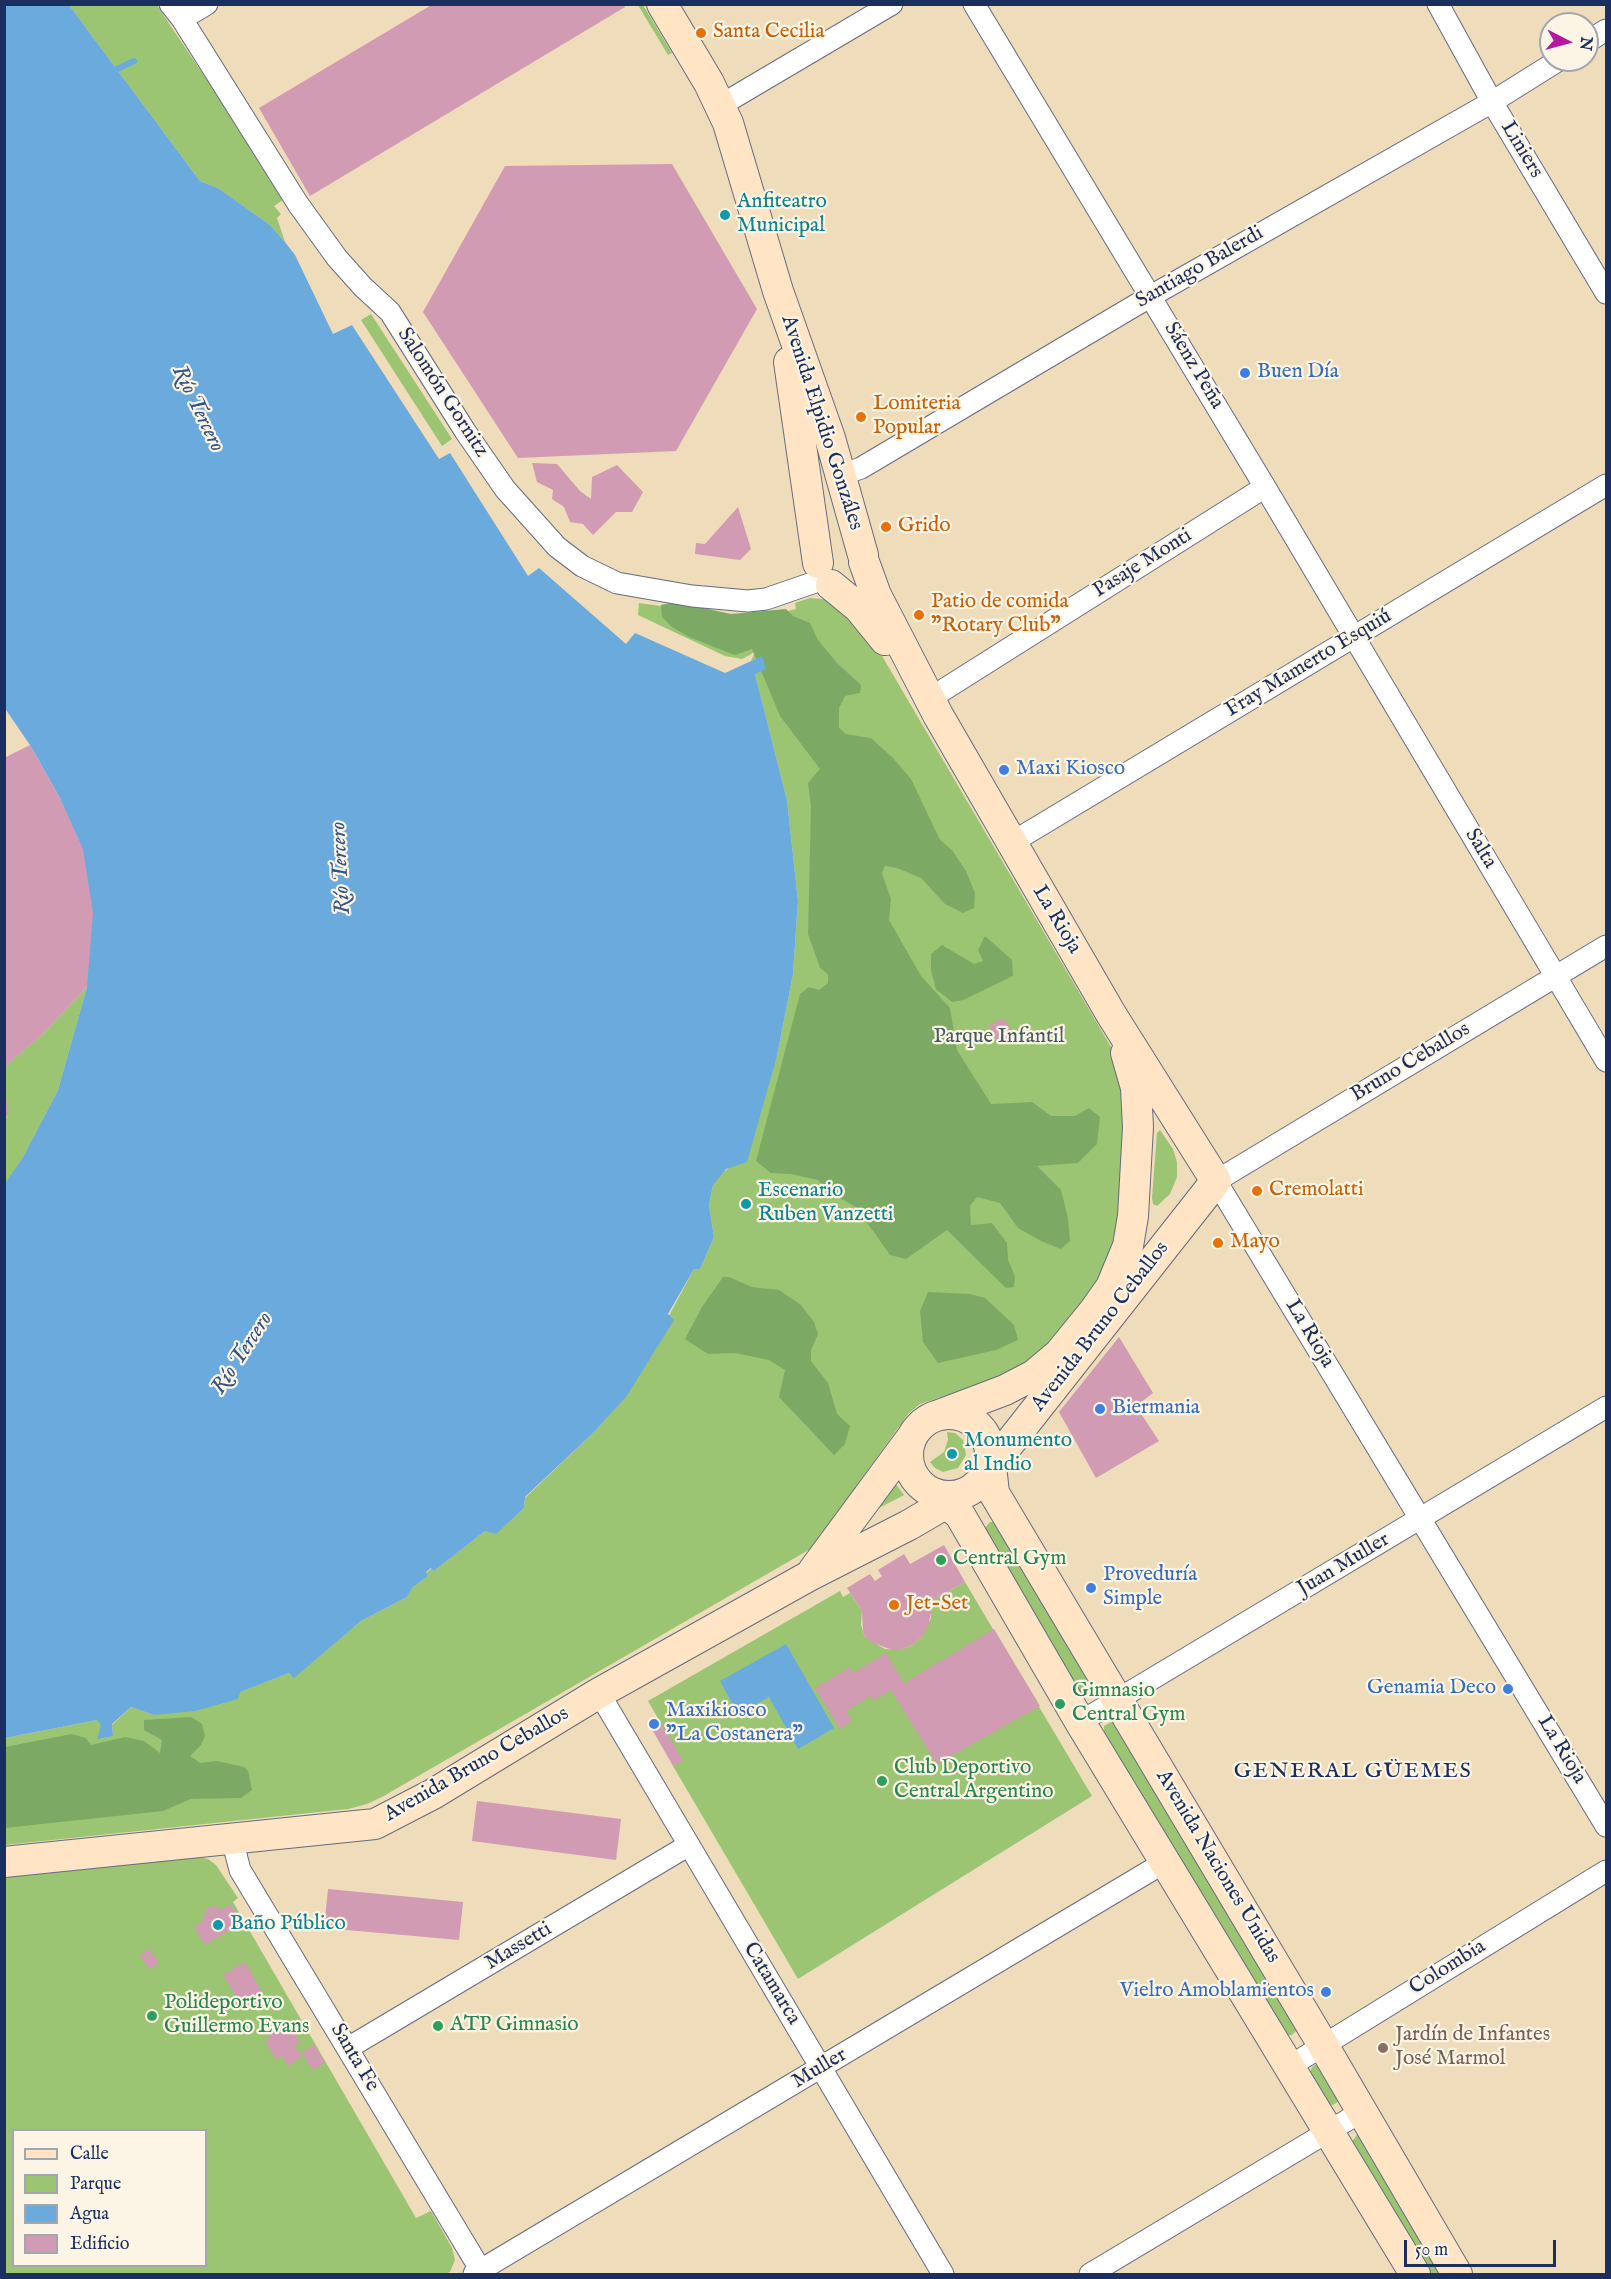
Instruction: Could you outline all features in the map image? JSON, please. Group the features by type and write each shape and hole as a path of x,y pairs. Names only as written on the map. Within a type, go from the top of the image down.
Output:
{"main road":[{"name":"Avenida Elpidio Gonzáles","path":"662,4 721,105 728,123 778,291 830,438 863,559 876,595 929,699 1011,843"},
{"name":"Avenida Elpidio Gonzáles","path":"778,291 824,576 870,620 929,699"},
{"path":"824,576 824,549 837,541 852,544 863,559"},
{"name":"La Rioja","path":"1011,843 1111,1014 1216,1181"},
{"name":"Avenida Bruno Ceballos","path":"939,1415 1013,1386 1047,1365 1059,1354 1094,1311 1111,1287 1123,1262 1133,1216 1138,1127 1136,1088 1111,1014"},
{"name":"Avenida Bruno Ceballos","path":"989,1465 1216,1181"},
{"path":"939,1415 960,1415 979,1426 989,1445 989,1465 972,1490 948,1497 927,1490 913,1476 908,1456 912,1437 923,1423 939,1415"},
{"name":"Avenida Bruno Ceballos","path":"809,1576 912,1437"},
{"name":"Avenida Naciones Unidas","path":"989,1465 994,1493 1457,2274"},
{"name":"Avenida Bruno Ceballos","path":"4,1862 375,1824 433,1794 599,1693 809,1576 909,1526 948,1497"},
{"name":"Avenida Naciones Unidas","path":"948,1497 1080,1722 1415,2274"}],"street":[{"path":"176,12 207,4"},
{"path":"721,105 892,4"},
{"name":"Sáenz Peña","path":"974,4 1354,636"},
{"name":"Liniers","path":"1438,4 1492,102 1606,293"},
{"name":"Salomón Gornitz","path":"176,12 298,204 337,258 390,312 465,432 505,489 557,547 582,566 617,583 692,596 748,601 766,599 824,576"},
{"name":"Santiago Balerdi","path":"841,475 861,468 1151,296 1492,102 1539,72"},
{"name":"Fray Mamerto Esquiú","path":"1011,843 1606,485"},
{"name":"Pasaje Monti","path":"929,699 1265,487"},
{"name":"Salta","path":"1354,636 1606,1061"},
{"name":"Bruno Ceballos","path":"1216,1181 1606,946"},
{"name":"La Rioja","path":"1216,1181 1606,1826"},
{"name":"Juan Muller","path":"1080,1722 1606,1407"},
{"name":"Catamarca","path":"599,1693 943,2274"},
{"name":"Santa Fe","path":"232,1839 240,1870 348,2048 479,2273"},
{"name":"Massetti","path":"348,2048 689,1845"},
{"name":"Muller","path":"479,2273 1166,1862"},
{"name":"Colombia","path":"1290,2066 1606,1870"},
{"path":"1090,2274 1361,2112"}],"green space":[{"path":"156,4 286,198 274,206 281,214 277,218 285,242 270,225 218,188 200,181 69,5"},
{"path":"638,5 643,5 672,53 668,55"},
{"path":"371,314 452,439 442,446 361,320"},
{"name":"Parque Infantil","path":"810,598 831,600 868,632 1121,1064 1129,1135 1110,1278 1027,1368 920,1404 908,1414 812,1548 382,1797 348,1809 5,1845 5,1738 97,1720 113,1736 112,1725 131,1707 154,1715 239,1692 289,1673 294,1677 361,1621 407,1597 413,1587 428,1576 426,1573 432,1568 434,1571 485,1531 496,1533 524,1508 525,1498 592,1434 626,1396 694,1269 700,1269 714,1237 709,1205 713,1185 720,1174 732,1166 777,1056 793,974 798,901 787,800 755,674 762,657 751,661 755,652 742,659 725,656 638,615 639,603 745,618 773,615 796,609 795,603"},
{"path":"675,602 731,614 786,609 793,616 810,623 818,640 837,663 861,685 860,693 845,696 839,708 839,728 846,734 871,738 911,779 940,840 952,850 966,871 975,893 974,908 963,913 945,904 921,878 897,868 885,866 882,873 891,899 889,920 921,976 950,1008 957,1050 991,1104 1032,1102 1051,1116 1075,1116 1089,1108 1100,1117 1097,1144 1078,1163 1037,1166 1061,1190 1068,1218 1070,1241 1061,1249 1018,1228 1000,1203 977,1197 970,1206 971,1225 992,1223 1007,1243 1008,1260 1015,1276 1014,1287 1006,1288 947,1230 906,1259 890,1255 856,1207 829,1192 818,1180 791,1174 771,1173 756,1161 800,994 809,987 819,990 828,983 828,974 820,968 808,934 811,806 808,783 820,769 780,716 752,649 735,655 689,637 672,627 662,617 661,605"},
{"path":"985,936 1012,960 1013,976 963,1000 952,1002 936,989 931,970 931,954 942,945 974,964 983,961 978,950"},
{"path":"87,987 58,1090 23,1157 5,1185 5,1120 8,1116 8,1102 4,1101 6,1065 42,1035"},
{"path":"1160,1130 1173,1149 1177,1162 1177,1177 1170,1194 1157,1206 1153,1204 1152,1198 1157,1133"},
{"path":"723,1277 729,1277 752,1287 779,1290 801,1305 814,1322 818,1334 811,1350 811,1361 828,1383 837,1414 850,1426 845,1444 834,1455 779,1397 785,1370 769,1360 735,1353 708,1354 685,1339 702,1307"},
{"path":"928,1292 970,1294 985,1298 1014,1325 1018,1340 996,1350 938,1363 923,1342 920,1311"},
{"path":"947,1432 955,1433 963,1440 966,1455 958,1468 943,1472 930,1462 944,1452 948,1440"},
{"path":"895,1483 904,1495 877,1509 877,1508"},
{"path":"990,1522 995,1522 1092,1687 1088,1692 1081,1693 1077,1688 985,1528"},
{"name":"Club Deportivo Central Argentino","path":"965,1582 1092,1796 798,1979 673,1766 682,1760 648,1701 840,1591 843,1597 850,1593 862,1611 861,1625 865,1637 885,1649 901,1650 922,1637 931,1618 931,1601"},
{"path":"191,1717 202,1724 205,1736 201,1745 190,1756 200,1763 217,1761 244,1767 248,1771 252,1790 241,1798 191,1799 163,1811 5,1828 5,1747 72,1734 86,1738 91,1745 125,1737 144,1741 160,1753 162,1740 144,1730 144,1720"},
{"path":"1113,1721 1297,2030 1292,2035 1286,2035 1104,1734 1104,1726"},
{"name":"Polideportivo Guillermo Evans","path":"192,1856 208,1859 216,1865 238,1898 233,1902 416,2218 431,2211 452,2248 455,2260 450,2272 445,2274 5,2274 5,1877"},
{"path":"1315,2065 1323,2065 1339,2101 1333,2105 1327,2104 1309,2075"},
{"path":"1357,2135 1362,2135 1448,2274 1428,2274 1351,2143"}],"water":[{"name":"Río Tercero","path":"5,5 69,5 200,181 218,188 270,225 285,242 295,255 333,334 352,325 439,459 450,453 528,576 539,568 626,644 635,633 725,673 762,656 766,669 755,674 787,800 798,901 793,974 777,1056 747,1162 726,1169 713,1185 709,1205 714,1237 700,1269 694,1269 668,1314 674,1320 626,1397 592,1434 525,1497 524,1508 496,1534 485,1531 434,1571 431,1568 426,1572 428,1576 413,1587 407,1597 361,1621 294,1678 289,1673 240,1692 238,1699 195,1711 154,1715 131,1707 112,1724 113,1736 97,1739 101,1725 97,1720 5,1738 4,1185 23,1157 58,1090 87,987 61,800 30,745 4,707"},
{"path":"786,1644 834,1728 798,1749 769,1697 738,1714 720,1681"}],"building":[{"path":"433,4 624,4 625,7 310,196 259,108"},
{"path":"672,164 757,309 676,451 518,458 423,312 505,166"},
{"path":"532,463 557,464 580,491 591,499 592,477 617,465 643,492 632,512 616,512 593,535 583,524 570,522 564,507 552,499 553,490 537,482"},
{"path":"738,507 751,549 740,560 695,554 696,543 705,544"},
{"path":"30,745 61,800 83,849 93,913 87,987 42,1035 4,1067 4,758"},
{"path":"1004,1018 1014,1037 999,1045 989,1025"},
{"path":"4,1101 8,1102 8,1116 4,1120"},
{"name":"Biermania","path":"1119,1337 1153,1393 1136,1406 1159,1441 1096,1478 1059,1412"},
{"name":"Jet-Set","path":"944,1545 965,1582 931,1601 928,1627 922,1637 912,1645 901,1650 892,1650 871,1642 865,1637 863,1631 862,1611 847,1588 870,1574 875,1581 882,1576 878,1570 904,1554 910,1564"},
{"path":"994,1629 1040,1706 937,1764 891,1690 874,1700 871,1696 846,1711 852,1721 840,1729 815,1688 850,1667 853,1673 886,1653 904,1683"},
{"path":"659,1719 683,1761 673,1766 649,1724"},
{"path":"477,1801 621,1819 616,1860 472,1841"},
{"path":"328,1889 463,1902 459,1940 324,1928"},
{"name":"Baño Público","path":"231,1904 242,1923 205,1945 194,1927 204,1920 204,1914 208,1908 216,1906 222,1910"},
{"path":"150,1949 159,1964 149,1969 140,1955"},
{"path":"245,1962 266,1999 245,2011 223,1975"},
{"path":"278,2019 285,2029 290,2026 300,2042 295,2045 302,2057 288,2066 282,2056 276,2059 265,2041 270,2038 264,2027"},
{"path":"314,2045 325,2062 312,2070 302,2052"}],"waterway":[{"path":"117,69 134,61"}],"place":[{"name":"Santa Cecilia","path":"701,33"},
{"name":"Anfiteatro Municipal","path":"725,215"},
{"name":"Buen Día","path":"1245,373"},
{"name":"Lomiteria Popular","path":"861,417"},
{"name":"Grido","path":"886,527"},
{"name":"Patio de comida \"Rotary Club\"","path":"919,615"},
{"name":"Maxi Kiosco","path":"1004,770"},
{"name":"Cremolatti","path":"1257,1191"},
{"name":"Escenario Ruben Vanzetti","path":"746,1204"},
{"name":"Mayo","path":"1218,1243"},
{"name":"Biermania","path":"1100,1409"},
{"name":"Monumento al Indio","path":"952,1454"},
{"name":"Central Gym","path":"941,1560"},
{"name":"Proveduría Simple","path":"1091,1588"},
{"name":"Jet-Set","path":"894,1605"},
{"name":"Genamia Deco","path":"1508,1689"},
{"name":"Gimnasio Central Gym","path":"1060,1704"},
{"name":"Maxikiosco \"La Costanera\"","path":"654,1724"},
{"name":"Club Deportivo Central Argentino","path":"882,1781"},
{"name":"Baño Público","path":"218,1925"},
{"name":"Vielro Amoblamientos","path":"1326,1992"},
{"name":"Polideportivo Guillermo Evans","path":"152,2016"},
{"name":"ATP Gimnasio","path":"438,2026"},
{"name":"Jardín de Infantes José Marmol","path":"1383,2048"}],"district":[{"name":"GENERAL GÜEMES","path":"1353,1772"}]}
